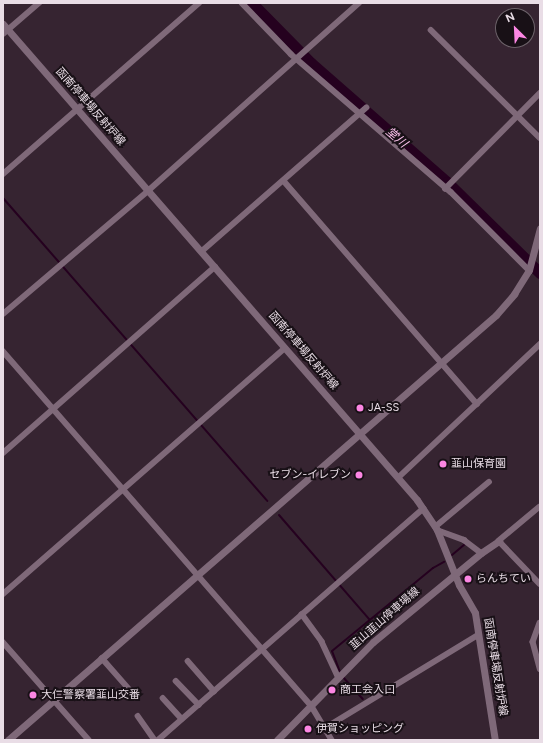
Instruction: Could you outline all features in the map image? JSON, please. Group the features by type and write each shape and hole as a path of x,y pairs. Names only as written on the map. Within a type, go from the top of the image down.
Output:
{"main road":[{"name":"函南停車場反射炉線","path":"5,29 78,109 358,433 399,477 423,509 436,528 455,574 475,613 495,740"},
{"path":"8,740 199,575 358,433 500,312 529,270 533,261 540,228"},
{"name":"韮山韮山停車場線","path":"277,740 373,642 481,553 499,541"}],"street":[{"path":"5,29 39,3"},
{"path":"3,174 199,3"},
{"path":"242,3 296,58 445,189 529,270"},
{"path":"3,314 149,190 359,3"},
{"path":"430,30 540,138"},
{"path":"445,189 540,93"},
{"path":"202,252 366,108"},
{"path":"284,181 477,404"},
{"path":"3,453 215,267"},
{"path":"399,477 540,344"},
{"path":"3,594 285,348"},
{"path":"3,351 311,705 332,740"},
{"path":"481,553 464,540 436,528 489,482"},
{"path":"540,507 499,541 540,584"},
{"path":"158,740 423,509"},
{"path":"302,614 322,642 338,677"},
{"path":"540,623 533,642 540,669"},
{"path":"325,728 478,635"},
{"path":"3,642 88,740"},
{"path":"102,658 130,690"},
{"path":"188,661 214,691"},
{"path":"176,680 199,705"},
{"path":"163,698 182,719"},
{"path":"138,716 155,740"}],"waterway":[{"name":"堂川","path":"252,3 311,63 447,182 540,273"},
{"path":"3,198 267,501"},
{"path":"279,515 369,619"},
{"path":"452,555 465,544"},
{"path":"340,672 332,651 433,568 444,562"},
{"path":"342,676 363,699"}],"place":[{"name":"JA-SS","path":"360,408"},
{"name":"韮山保育園","path":"443,464"},
{"name":"セブン-イレブン","path":"359,475"},
{"name":"らんちてい","path":"468,579"},
{"name":"商工会入口","path":"332,690"},
{"name":"大仁警察署韮山交番","path":"33,695"},
{"name":"伊賀ショッピング","path":"308,729"}]}
